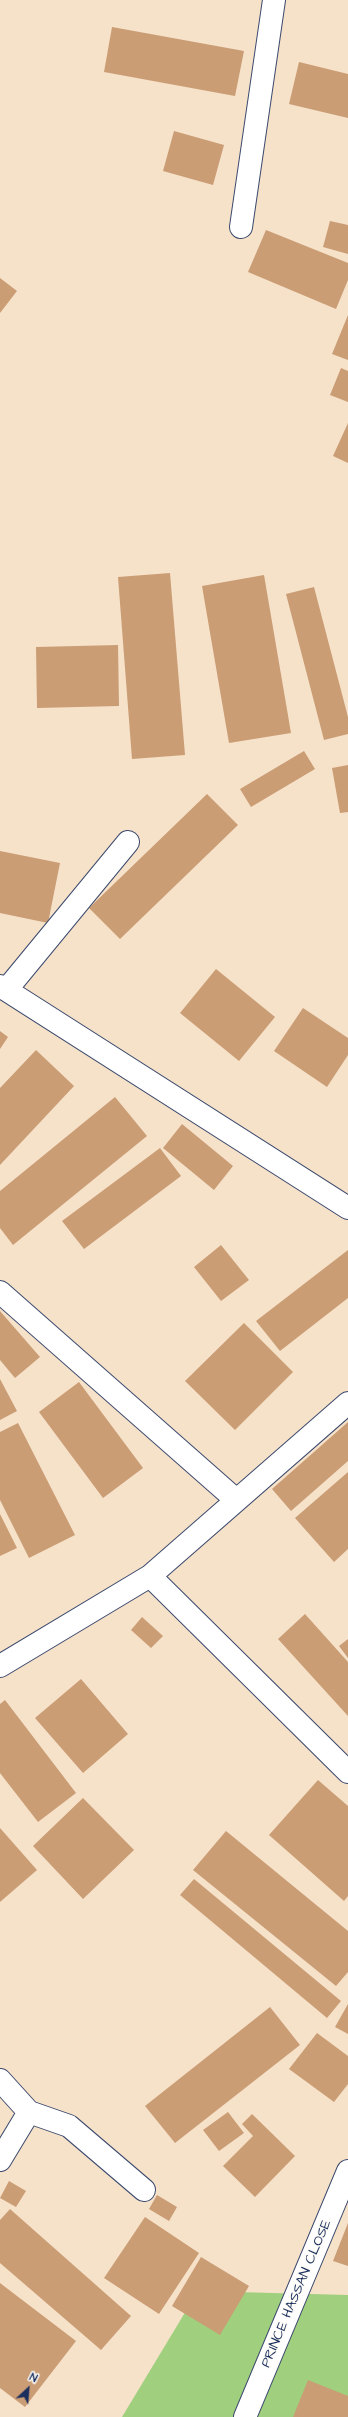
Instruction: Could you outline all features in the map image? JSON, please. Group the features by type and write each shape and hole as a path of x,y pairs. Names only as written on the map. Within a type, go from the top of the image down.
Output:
{"street":[{"path":"241,227 274,0"},
{"path":"128,842 3,988 347,1205"},
{"path":"0,1292 235,1499"},
{"path":"0,1666 150,1576 235,1499 348,1403"},
{"path":"150,1576 348,1772"},
{"path":"0,2080 29,2112 69,2126 144,2190"},
{"path":"0,2160 29,2112"},
{"name":"PRINCE HASSAN CLOSE","path":"245,2417 348,2171"}],"green space":[{"path":"198,2291 348,2295 348,2417 122,2417"}],"building":[{"path":"112,27 244,51 235,96 104,72"},
{"path":"299,62 348,74 348,118 289,104"},
{"path":"174,131 224,145 213,185 163,171"},
{"path":"330,221 348,225 348,254 323,247"},
{"path":"266,230 348,263 348,280 336,309 248,272"},
{"path":"0,278 17,291 0,313"},
{"path":"348,315 348,360 332,354"},
{"path":"341,368 348,371 348,402 330,395"},
{"path":"348,423 348,463 333,456"},
{"path":"170,573 185,755 132,759 118,577"},
{"path":"264,575 291,733 229,743 202,586"},
{"path":"314,587 348,717 348,734 324,740 286,594"},
{"path":"118,645 119,706 37,708 36,647"},
{"path":"304,751 315,769 251,807 240,789"},
{"path":"348,765 348,812 340,813 332,768"},
{"path":"207,794 238,825 120,939 89,908"},
{"path":"0,851 60,863 48,923 0,913"},
{"path":"216,969 275,1017 239,1061 180,1013"},
{"path":"303,1008 348,1038 348,1055 327,1087 274,1051"},
{"path":"0,1031 8,1037 0,1049"},
{"path":"36,1050 74,1086 0,1165 0,1088"},
{"path":"115,1097 147,1136 13,1245 0,1228 0,1191"},
{"path":"182,1124 233,1166 214,1190 163,1148"},
{"path":"160,1148 181,1176 84,1249 62,1221"},
{"path":"221,1245 249,1280 221,1301 194,1267"},
{"path":"348,1250 348,1298 280,1351 256,1321"},
{"path":"0,1311 40,1357 15,1378 0,1360"},
{"path":"244,1323 293,1372 235,1430 185,1381"},
{"path":"0,1379 17,1411 0,1420"},
{"path":"79,1382 143,1468 103,1498 39,1412"},
{"path":"348,1422 348,1461 291,1511 272,1489"},
{"path":"18,1423 75,1535 29,1558 0,1500 0,1432"},
{"path":"348,1472 348,1549 334,1562 295,1518"},
{"path":"0,1514 17,1548 0,1556"},
{"path":"305,1614 348,1662 348,1716 278,1639"},
{"path":"142,1617 163,1636 151,1648 131,1630"},
{"path":"348,1639 348,1658 339,1646"},
{"path":"81,1679 128,1734 83,1773 35,1718"},
{"path":"5,1700 76,1793 38,1822 0,1773 0,1704"},
{"path":"318,1780 348,1806 348,1896 344,1901 269,1835"},
{"path":"83,1798 134,1850 83,1899 33,1846"},
{"path":"0,1828 37,1870 0,1902"},
{"path":"226,1831 348,1931 348,1972 336,1986 193,1870"},
{"path":"194,1879 341,2001 327,2018 180,1895"},
{"path":"348,2004 348,2034 335,2027"},
{"path":"270,2007 300,2045 175,2143 145,2106"},
{"path":"317,2033 348,2056 348,2084 334,2102 289,2069"},
{"path":"228,2112 244,2133 219,2151 203,2130"},
{"path":"252,2114 295,2156 255,2197 223,2166 253,2136 242,2124"},
{"path":"9,2181 26,2191 16,2207 0,2198"},
{"path":"157,2195 177,2207 169,2221 149,2209"},
{"path":"10,2209 131,2316 101,2350 0,2263 0,2220"},
{"path":"145,2217 199,2253 159,2314 104,2278"},
{"path":"348,2223 348,2266 333,2261"},
{"path":"201,2257 249,2286 220,2335 172,2306"},
{"path":"0,2283 76,2341 25,2407 0,2388"},
{"path":"308,2380 348,2396 348,2417 293,2417"}]}
